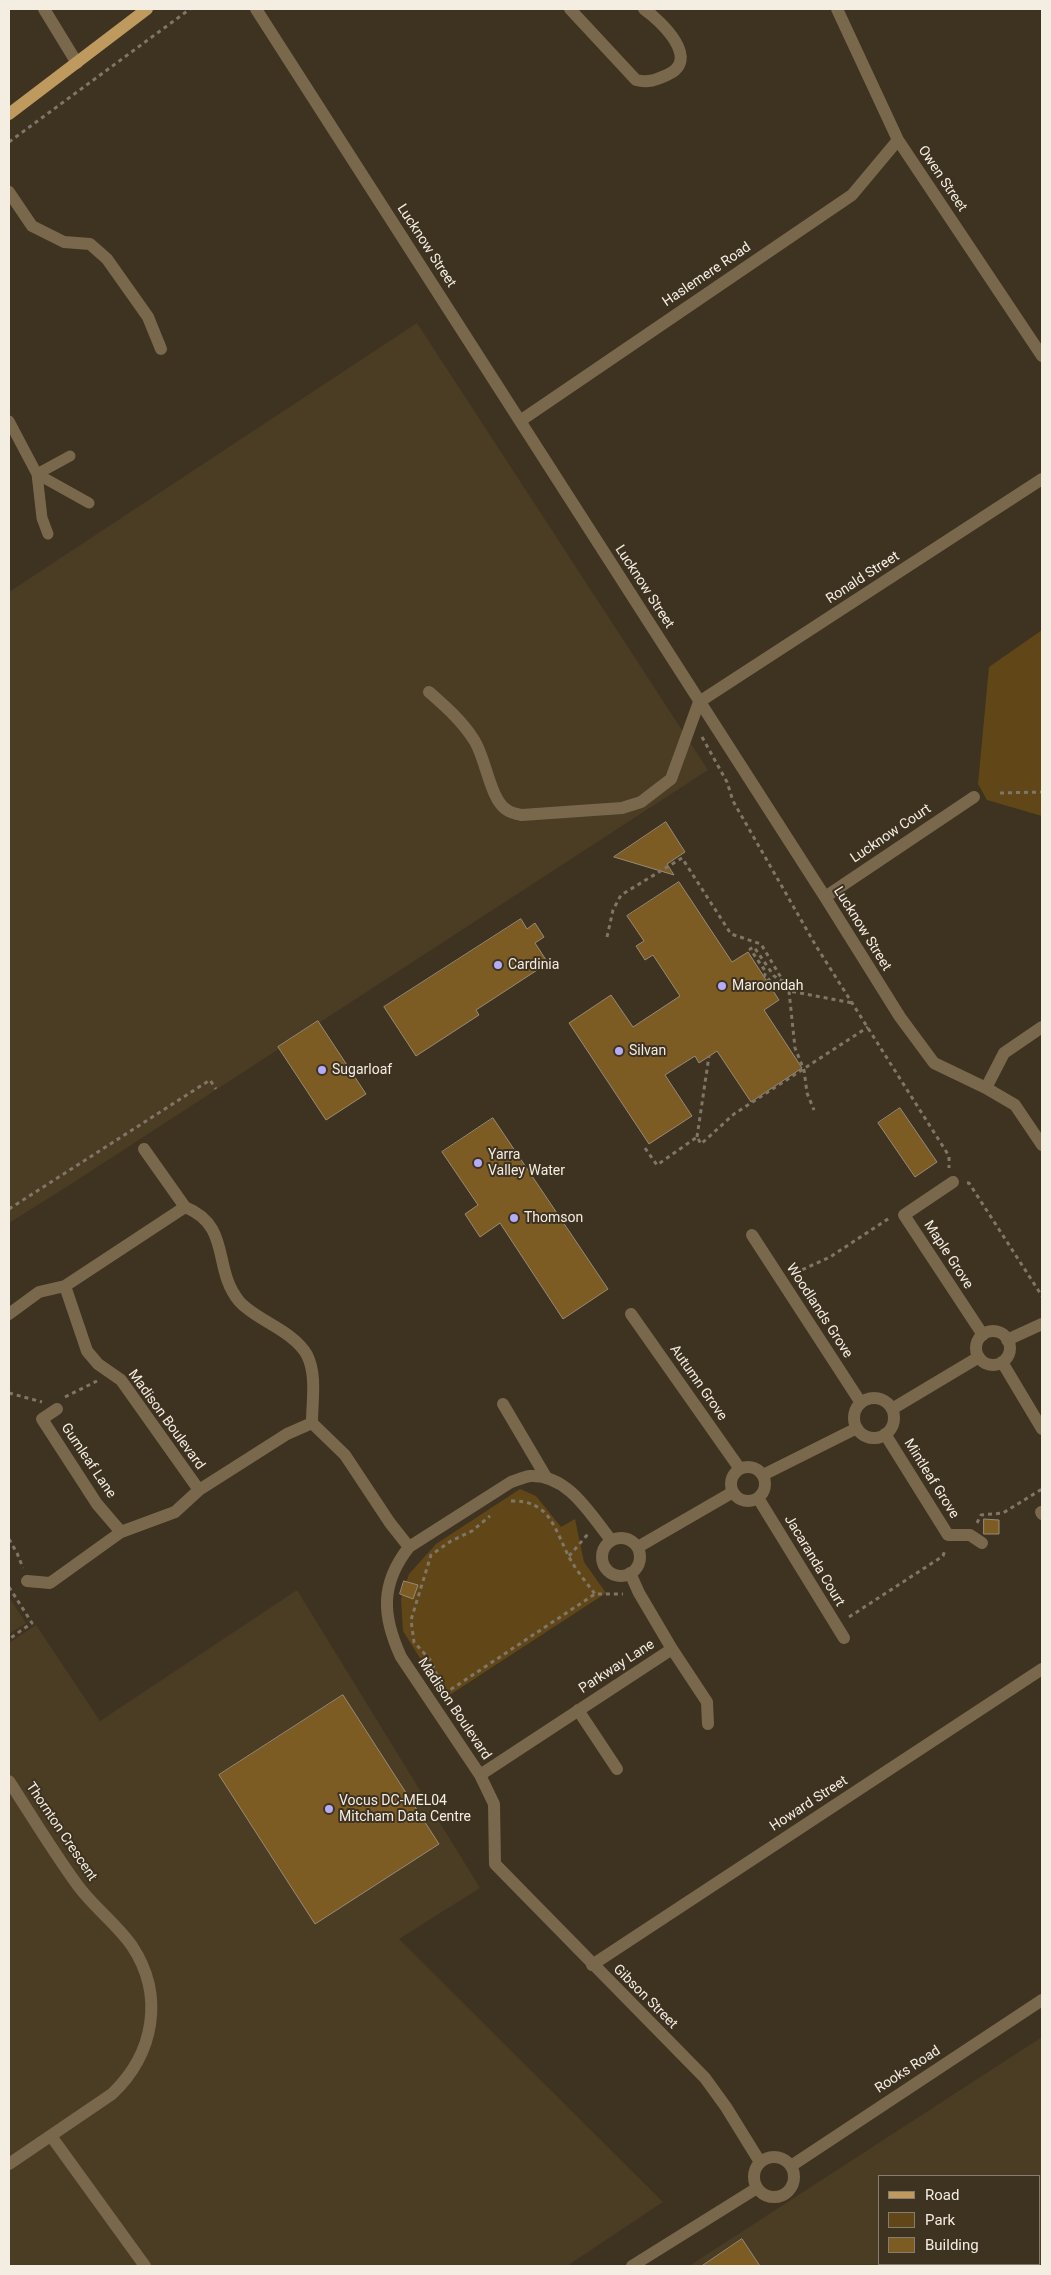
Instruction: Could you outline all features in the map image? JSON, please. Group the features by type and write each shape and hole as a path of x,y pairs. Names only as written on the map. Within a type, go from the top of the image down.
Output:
{"main road":[{"path":"9,114 147,9"}],"street":[{"path":"44,9 77,63"},
{"name":"Lucknow Street","path":"256,9 900,1017 934,1063 986,1088 1015,1105 1042,1145"},
{"path":"570,9 636,80 644,82 670,74 676,68 681,57 679,48 670,32 644,9"},
{"name":"Owen Street","path":"836,9 898,140 1042,356"},
{"name":"Haslemere Road","path":"520,421 852,195 898,140"},
{"path":"9,192 32,226 64,242 90,244 107,259 148,318 161,349"},
{"name":"Ronald Street","path":"699,702 1042,478"},
{"path":"429,692 461,721 473,738 481,751 497,799 506,810 522,815 622,808 641,802 670,779 699,702"},
{"name":"Lucknow Court","path":"825,897 974,797"},
{"path":"986,1088 1004,1053 1042,1028"},
{"path":"144,1149 185,1207 196,1211 210,1223 218,1240 227,1280 240,1302 297,1342 307,1356 313,1377 312,1423 345,1455 409,1547"},
{"name":"Maple Grove","path":"952,1182 904,1215 982,1334"},
{"path":"9,1314 39,1292 65,1286 185,1207"},
{"name":"Woodlands Grove","path":"752,1235 861,1403"},
{"name":"Madison Boulevard","path":"65,1286 87,1351 98,1364 121,1380 199,1490"},
{"name":"Autumn Grove","path":"631,1314 740,1469"},
{"path":"1007,1340 1042,1324"},
{"path":"993,1331 999,1332 1007,1340 1009,1350 1002,1362 989,1364 978,1357 976,1344 982,1334 993,1331"},
{"path":"892,1409 978,1357"},
{"path":"1002,1362 1042,1429"},
{"path":"874,1398 882,1399 892,1409 893,1423 885,1434 873,1438 861,1433 857,1428 854,1416 861,1403 874,1398"},
{"path":"503,1404 546,1477 565,1486 611,1540"},
{"name":"Gumleaf Lane","path":"57,1409 42,1419 97,1504 121,1532"},
{"path":"27,1581 50,1583 121,1532 175,1512 199,1490 287,1434 312,1423"},
{"path":"763,1475 857,1428"},
{"name":"Mintleaf Grove","path":"885,1434 948,1535 970,1536 982,1543"},
{"path":"753,1468 763,1475 765,1488 758,1498 751,1501 744,1500 733,1492 732,1478 740,1469 753,1468"},
{"name":"Madison Boulevard","path":"495,1864 494,1804 480,1775 401,1657 391,1635 386,1615 389,1585 398,1561 409,1547 511,1482 528,1476 546,1477"},
{"path":"638,1547 733,1492"},
{"name":"Jacaranda Court","path":"758,1498 844,1638"},
{"path":"626,1538 638,1547 639,1562 630,1574 616,1575 609,1572 604,1566 602,1552 611,1540 626,1538"},
{"name":"Parkway Lane","path":"630,1574 672,1649 707,1702 708,1724"},
{"name":"Parkway Lane","path":"480,1775 672,1649"},
{"name":"Howard Street","path":"592,1965 1042,1669"},
{"name":"Parkway Lane","path":"578,1710 617,1769"},
{"name":"Thornton Crescent","path":"9,1781 77,1885 131,1944 142,1963 149,1988 152,2014 148,2035 134,2069 112,2094 9,2164"},
{"name":"Gibson Street","path":"495,1864 592,1965 705,2078 726,2107 760,2162"},
{"name":"Rooks Road","path":"790,2166 1042,2000"},
{"path":"51,2136 145,2266"},
{"path":"766,2158 780,2158 790,2166 793,2180 786,2192 775,2196 768,2196 757,2188 754,2174 760,2162 766,2158"},
{"path":"632,2266 757,2188"}],"lane":[{"path":"9,422 37,474 42,518 48,534"},
{"path":"37,474 70,456"},
{"path":"37,474 89,503"}],"path":[{"path":"9,142 190,9"},
{"path":"701,736 727,782 733,802 816,946 948,1156 952,1182 969,1183 1042,1296"},
{"path":"1000,793 1042,792"},
{"path":"607,937 613,910 621,895 682,858 732,934 761,944 789,991 796,1048 804,1070 807,1093 814,1110"},
{"path":"764,976 766,972 750,949 754,947 774,976 784,982"},
{"path":"767,981 774,976"},
{"path":"789,991 853,1003"},
{"path":"709,1056 697,1137 701,1144 734,1114 868,1027"},
{"path":"9,1209 210,1080 216,1088"},
{"path":"645,1148 657,1165 697,1137"},
{"path":"781,1280 830,1256 891,1217 904,1215"},
{"path":"970,1536 981,1515 1003,1513 1042,1489"},
{"path":"504,1505 511,1500 523,1500 540,1508 559,1533 569,1556 595,1594"},
{"path":"445,1693 431,1661 414,1642 411,1620 431,1555 451,1541 472,1531 496,1510"},
{"path":"569,1556 598,1523"},
{"path":"836,1626 943,1556 948,1535"},
{"path":"9,1539 18,1553 27,1581"},
{"path":"9,1587 32,1623 9,1639"},
{"path":"431,1702 595,1594 639,1593"}],"shaded area":[{"path":"417,323 708,770 9,1223 9,592"},
{"path":"297,1590 480,1888 399,1939 663,2202 567,2266 9,2266 9,1643 36,1625 100,1721"},
{"path":"9,1597 26,1623 9,1634"},
{"path":"1042,2037 1042,2266 689,2266"}],"green space":[{"path":"1042,630 1042,816 987,800 978,784 989,667"},
{"path":"520,1489 536,1496 561,1527 575,1519 584,1562 606,1593 445,1698 403,1631 401,1599 409,1574 436,1544"}],"building":[{"path":"666,822 685,852 667,864 674,875 614,857"},
{"name":"Maroondah","path":"679,882 732,962 748,952 779,1000 764,1010 802,1068 751,1102 717,1051 699,1063 695,1056 665,1075 692,1116 649,1144 569,1023 611,995 633,1027 680,996 653,955 645,960 636,946 644,941 627,916"},
{"path":"521,919 527,929 535,923 544,937 535,943 548,963 476,1010 479,1015 416,1056 384,1007"},
{"name":"Sugarloaf","path":"318,1021 366,1094 326,1120 278,1047"},
{"path":"900,1108 937,1162 915,1177 878,1123"},
{"name":"Thomson","path":"493,1118 608,1289 563,1319 500,1223 480,1237 465,1214 478,1205 442,1152"},
{"path":"984,1519 999,1520 999,1534 984,1534"},
{"path":"404,1581 418,1585 413,1599 400,1594"},
{"name":"Vocus DC-MEL04 Mitcham Data Centre","path":"343,1695 439,1844 315,1924 219,1775"},
{"path":"742,2239 760,2266 702,2266"}],"place":[{"name":"Cardinia","path":"498,965"},
{"name":"Maroondah","path":"722,986"},
{"name":"Silvan","path":"619,1051"},
{"name":"Sugarloaf","path":"322,1070"},
{"name":"Yarra Valley Water","path":"478,1163"},
{"name":"Thomson","path":"514,1218"},
{"name":"Vocus DC-MEL04 Mitcham Data Centre","path":"329,1809"}]}
